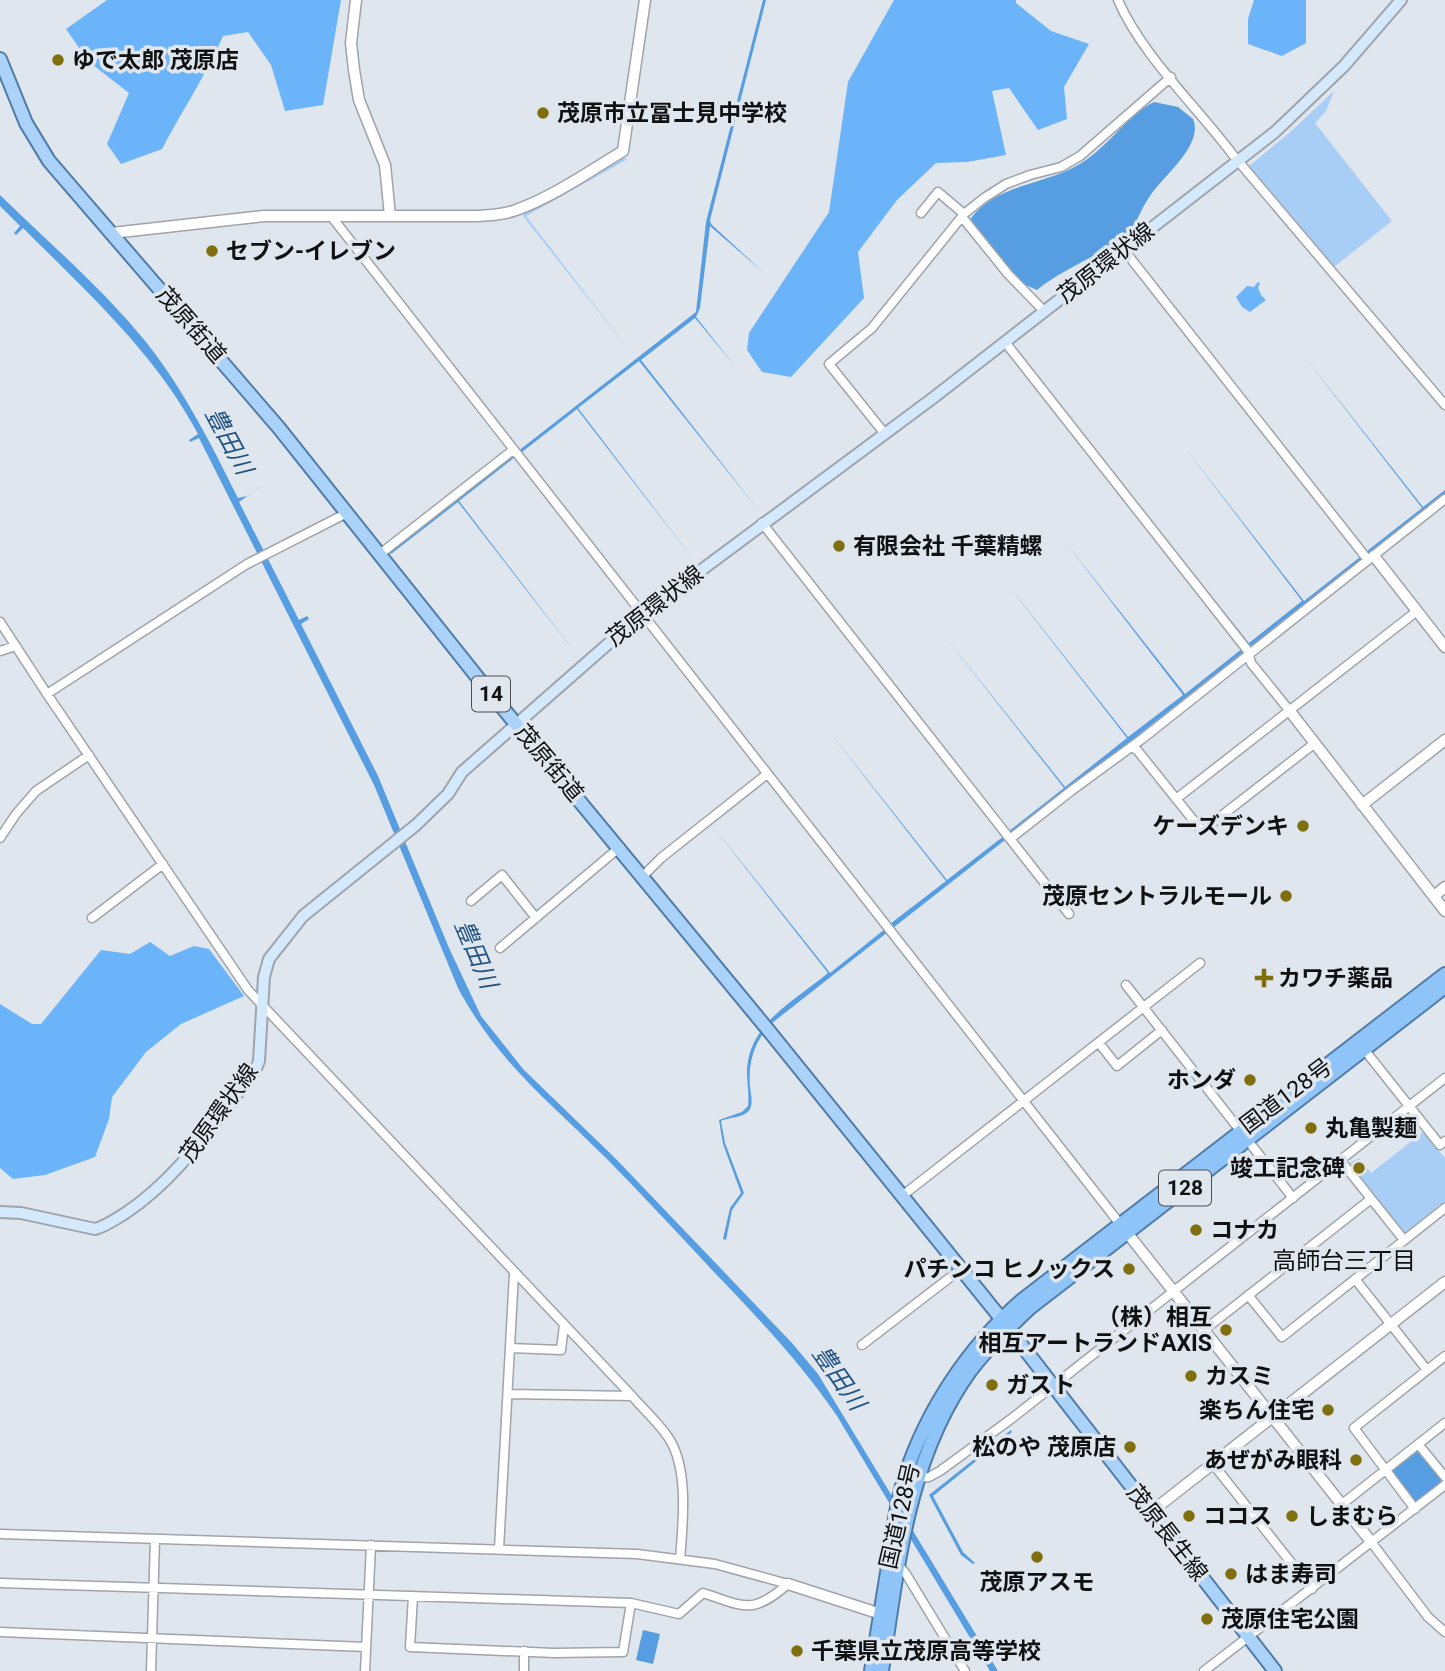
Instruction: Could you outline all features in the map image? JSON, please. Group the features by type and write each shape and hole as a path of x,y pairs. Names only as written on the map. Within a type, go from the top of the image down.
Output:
{"highway":[{"name":"国道128号","path":"1361,1045 1445,974"},
{"name":"国道128号","path":"871,1671 912,1497 933,1438 970,1371 1022,1300 1123,1228 1361,1045 1445,987"},
{"name":"国道128号","path":"896,1559 891,1540 904,1480 917,1446 940,1400 966,1360 1005,1324"},
{"name":"国道128号","path":"882,1671 885,1615"}],"main road":[{"name":"茂原環状線","path":"0,1212 21,1213 95,1229 103,1227 139,1204 173,1175 255,1071 264,978 269,959 303,916 415,825 448,794 462,772 641,615 885,434 1283,125 1329,82 1401,0"},
{"name":"茂原街道","path":"0,60 26,123 49,161 75,194 112,233 279,428 478,678 620,847 1005,1324"},
{"name":"茂原長生線","path":"1005,1324 1275,1671"}],"street":[{"path":"356,0 351,43 359,100 385,165 390,216"},
{"path":"112,233 236,218 478,216 516,211 623,151 645,0"},
{"path":"1118,0 1125,16 1147,48 1238,161 1445,405"},
{"path":"885,434 829,364 872,328 963,216 984,198 1006,184 1061,167 1080,156 1171,77"},
{"path":"921,213 938,192 963,216 1008,274 1044,311"},
{"path":"331,216 1428,1617 1445,1632"},
{"path":"1125,250 1445,647"},
{"path":"1005,342 1248,651 1251,663 1445,911"},
{"path":"380,554 513,450"},
{"path":"1010,839 1132,747 1445,499"},
{"path":"47,694 247,564 347,513"},
{"path":"762,523 1069,914"},
{"path":"1176,799 1417,611"},
{"path":"0,621 248,990 668,1437 677,1454 681,1491 680,1559"},
{"path":"0,651 16,646"},
{"path":"1362,805 1445,740"},
{"path":"1132,747 1202,831 1315,743"},
{"path":"0,838 36,791 89,755"},
{"path":"643,876 767,774"},
{"path":"500,948 620,847"},
{"path":"92,918 163,864"},
{"path":"471,901 502,875 536,918"},
{"path":"1434,896 1445,887"},
{"path":"902,1196 1199,963"},
{"path":"1126,985 1293,1198"},
{"path":"1099,1043 1117,1066 1161,1030"},
{"path":"1361,1045 1440,1145 1445,1141"},
{"path":"918,1478 929,1477 940,1471 1053,1387 1445,1078"},
{"path":"1341,1161 1404,1240"},
{"path":"1203,1331 1371,1199"},
{"path":"1248,1295 1282,1336 1445,1208"},
{"path":"862,1345 961,1269"},
{"path":"499,1549 514,1273"},
{"path":"1355,1279 1427,1370"},
{"path":"1152,1512 1445,1282"},
{"path":"510,1348 561,1350 564,1325"},
{"path":"1415,1509 1353,1429 1445,1356"},
{"path":"508,1394 632,1396"},
{"path":"1341,1505 1445,1423"},
{"path":"1418,1444 1445,1477"},
{"path":"1213,1464 1312,1589"},
{"path":"1204,1671 1445,1485"},
{"path":"0,1534 637,1554 743,1570 885,1615"},
{"path":"151,1671 155,1539"},
{"path":"365,1671 371,1545"},
{"path":"896,1559 965,1671"},
{"path":"0,1583 631,1603 679,1614 704,1593 743,1606 756,1606 771,1599 788,1584"},
{"path":"413,1596 410,1647 524,1651 623,1653 631,1603"},
{"path":"0,1632 366,1647"},
{"path":"524,1651 524,1671"},
{"path":"956,1671 958,1660"}],"shaded area":[{"path":"107,0 341,0 323,105 285,111 271,65 248,32 223,36 162,149 121,164 107,144 129,93 89,62 66,29"},
{"path":"763,0 766,0 710,220 711,224 764,273 710,226 700,308 696,317 734,365 695,318 641,360 760,512 639,361 578,408 693,559 577,409 522,452 537,473 515,457 459,501 576,654 458,502 391,554 389,552 696,312 706,222"},
{"path":"894,0 1016,0 1016,3 1051,31 1089,44 1064,87 1067,119 1038,130 1009,88 992,91 1006,155 967,162 936,163 897,200 858,252 864,298 791,377 762,372 747,350 749,333 829,212 848,82"},
{"path":"1254,0 1306,0 1306,43 1282,56 1248,44 1248,19"},
{"path":"1334,91 1326,111 1315,123 1392,221 1334,267 1390,334 1249,166"},
{"path":"1154,102 1178,107 1193,119 1195,129 1188,150 1150,196 1135,223 1109,246 1037,290 1019,282 973,225 971,218 994,198 1065,172 1088,159 1134,116"},
{"path":"622,158 628,159 526,216 632,354 523,216 524,212"},
{"path":"0,195 94,285 146,342 185,398 238,498 247,496 264,484 239,502 299,620 307,616 309,619 301,624 378,776 449,948 481,1016 523,1069 616,1159 792,1343 818,1374 998,1671 990,1671 837,1416 794,1359 607,1159 507,1060 474,1015 458,988 374,785 199,438 190,442 189,440 198,434 162,377 141,350 23,228 16,235 14,233 20,226 0,206"},
{"path":"1258,282 1261,295 1266,300 1250,312 1242,307 1236,297 1247,286 1254,287"},
{"path":"1304,356 1423,507 1445,490 1445,494 772,1023 761,1037 751,1061 750,1109 741,1116 721,1121 725,1143 744,1193 732,1210 726,1240 723,1239 730,1208 741,1193 723,1144 719,1120 742,1112 748,1106 748,1061 759,1033 779,1011 828,973 711,824 830,973 890,925 883,916 890,924 946,881 828,730 947,880 1009,832 891,681 1009,831 1064,788 946,638 1065,787 1127,738 1012,590 1128,737 1183,695 1066,543 1185,694 1248,644 1131,496 1249,643 1302,601 1186,449 1304,601 1360,557 1242,407 1248,401 1367,551 1422,508"},
{"path":"150,942 170,956 194,946 209,949 244,996 181,1024 146,1052 112,1097 109,1119 95,1157 45,1175 13,1179 0,1168 0,1004 32,1024 41,1024 101,950 130,954"},
{"path":"1423,1132 1445,1158 1445,1202 1406,1233 1351,1166 1351,1162 1359,1158 1371,1173"},
{"path":"1011,1430 1012,1432 933,1496 963,1552 975,1563 973,1564 961,1555 929,1495"},
{"path":"1417,1451 1443,1480 1416,1503 1391,1474 1392,1470"},
{"path":"643,1630 660,1634 653,1664 636,1660"}],"place":[{"name":"ゆで太郎 茂原店","path":"58,60"},
{"name":"茂原市立冨士見中学校","path":"543,113"},
{"name":"セブン-イレブン","path":"212,251"},
{"name":"有限会社 千葉精螺","path":"839,546"},
{"name":"ケーズデンキ","path":"1303,826"},
{"name":"茂原セントラルモール","path":"1286,896"},
{"name":"カワチ薬品","path":"1264,978"},
{"name":"ホンダ","path":"1250,1080"},
{"name":"丸亀製麺","path":"1311,1128"},
{"name":"竣工記念碑","path":"1359,1168"},
{"name":"コナカ","path":"1196,1230"},
{"name":"パチンコ ヒノックス","path":"1129,1269"},
{"name":"（株）相互 相互アートランドAXIS","path":"1226,1330"},
{"name":"カスミ","path":"1191,1376"},
{"name":"ガスト","path":"992,1385"},
{"name":"楽ちん住宅","path":"1328,1410"},
{"name":"松のや 茂原店","path":"1130,1447"},
{"name":"あぜがみ眼科","path":"1356,1460"},
{"name":"ココス","path":"1189,1516"},
{"name":"しまむら","path":"1292,1516"},
{"name":"茂原アスモ","path":"1037,1557"},
{"name":"はま寿司","path":"1231,1574"},
{"name":"茂原住宅公園","path":"1207,1619"},
{"name":"千葉県立茂原高等学校","path":"797,1651"}],"district":[{"name":"高師台三丁目","path":"1344,1261"}],"water label":[{"name":"豊田川","path":"229,441"},
{"name":"豊田川","path":"476,954"},
{"name":"豊田川","path":"839,1378"}]}
